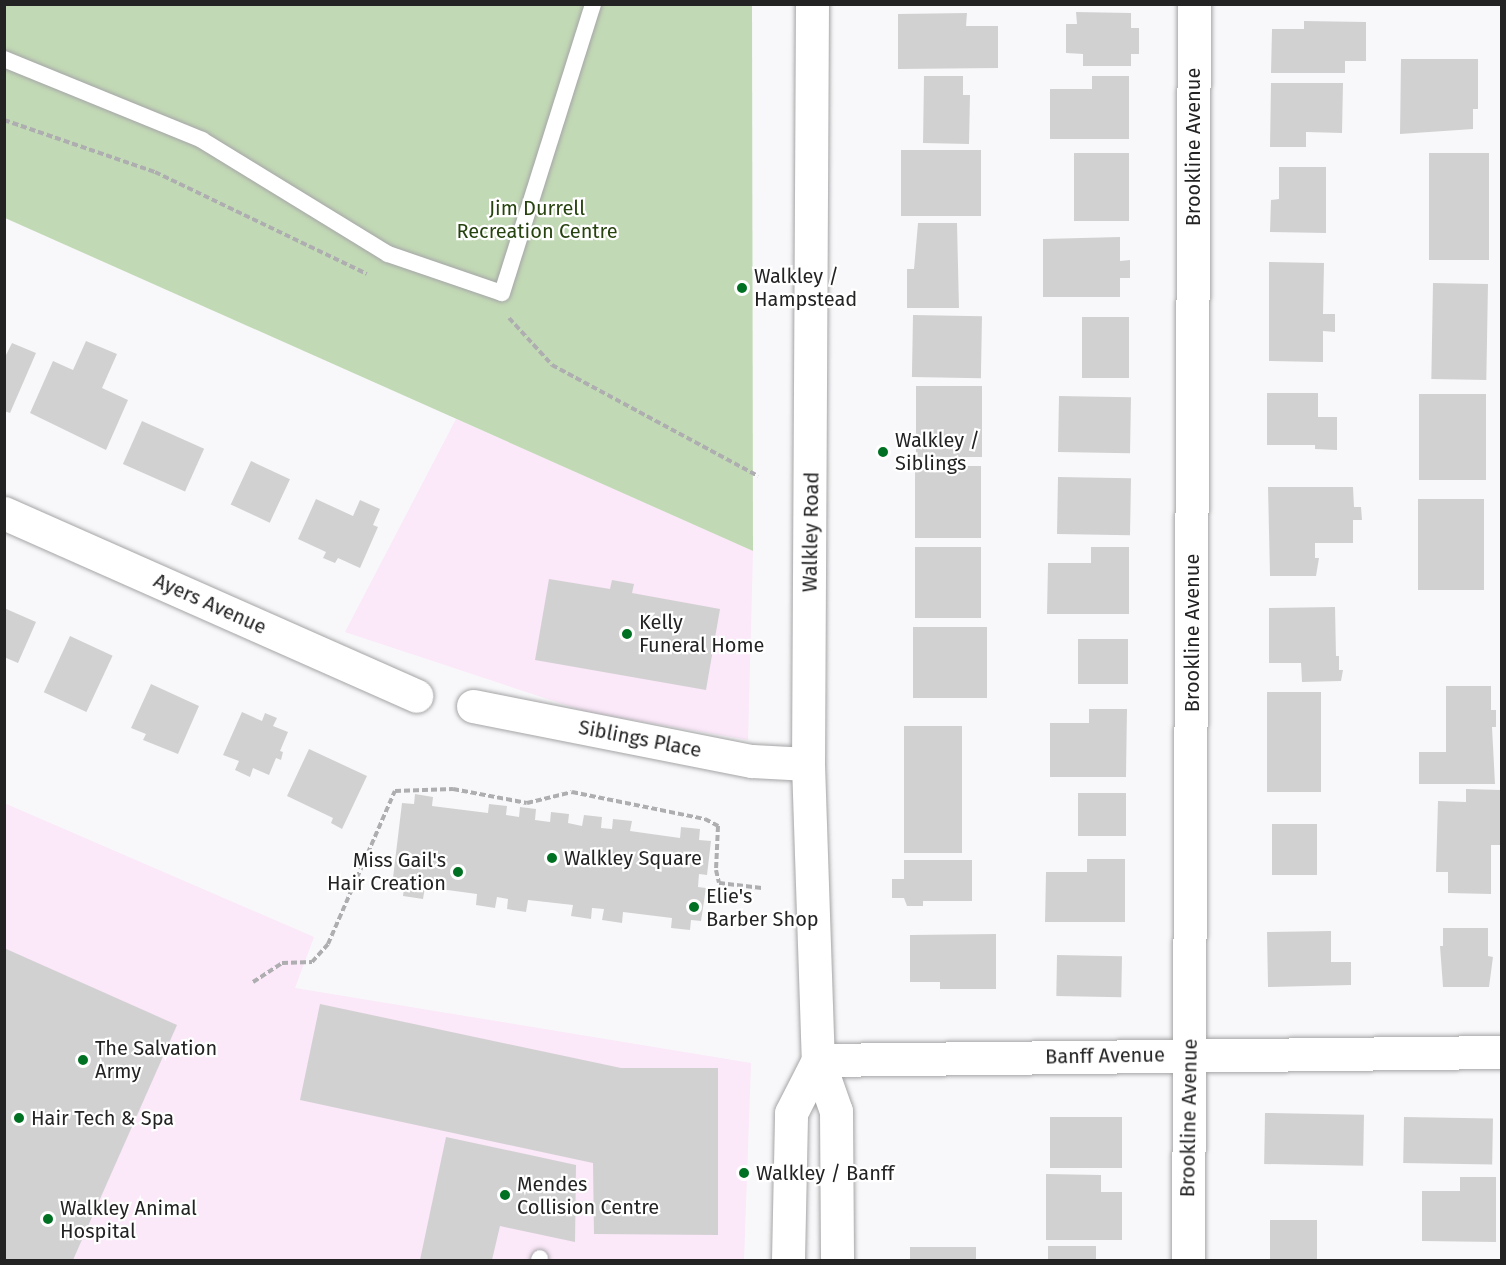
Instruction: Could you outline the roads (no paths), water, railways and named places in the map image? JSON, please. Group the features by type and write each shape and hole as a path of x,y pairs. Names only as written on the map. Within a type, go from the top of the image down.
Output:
{"street":[{"name":"Walkley Road","path":"812,4 808,764 818,1060 836,1111 837,1260"},
{"name":"Brookline Avenue","path":"1188,1260 1194,4"},
{"name":"Ayers Avenue","path":"4,513 416,696"},
{"name":"Siblings Place","path":"473,706 752,761 808,764"},
{"name":"Banff Avenue","path":"818,1060 1502,1052"},
{"name":"Walkley Road","path":"788,1260 791,1113 818,1060"}],"lane":[{"path":"4,59 201,140 388,254 502,293 592,4"}],"place":[{"name":"Walkley / Hampstead","path":"742,288"},
{"name":"Walkley / Siblings","path":"883,452"},
{"name":"Kelly Funeral Home","path":"627,634"},
{"name":"Walkley Square","path":"552,858"},
{"name":"Miss Gail's Hair Creation","path":"458,872"},
{"name":"Elie's Barber Shop","path":"694,907"},
{"name":"The Salvation Army","path":"83,1060"},
{"name":"Hair Tech & Spa","path":"19,1118"},
{"name":"Walkley / Banff","path":"744,1173"},
{"name":"Mendes Collision Centre","path":"505,1195"},
{"name":"Walkley Animal Hospital","path":"48,1219"}],"park label":[{"name":"Jim Durrell Recreation Centre","path":"537,220"}]}
